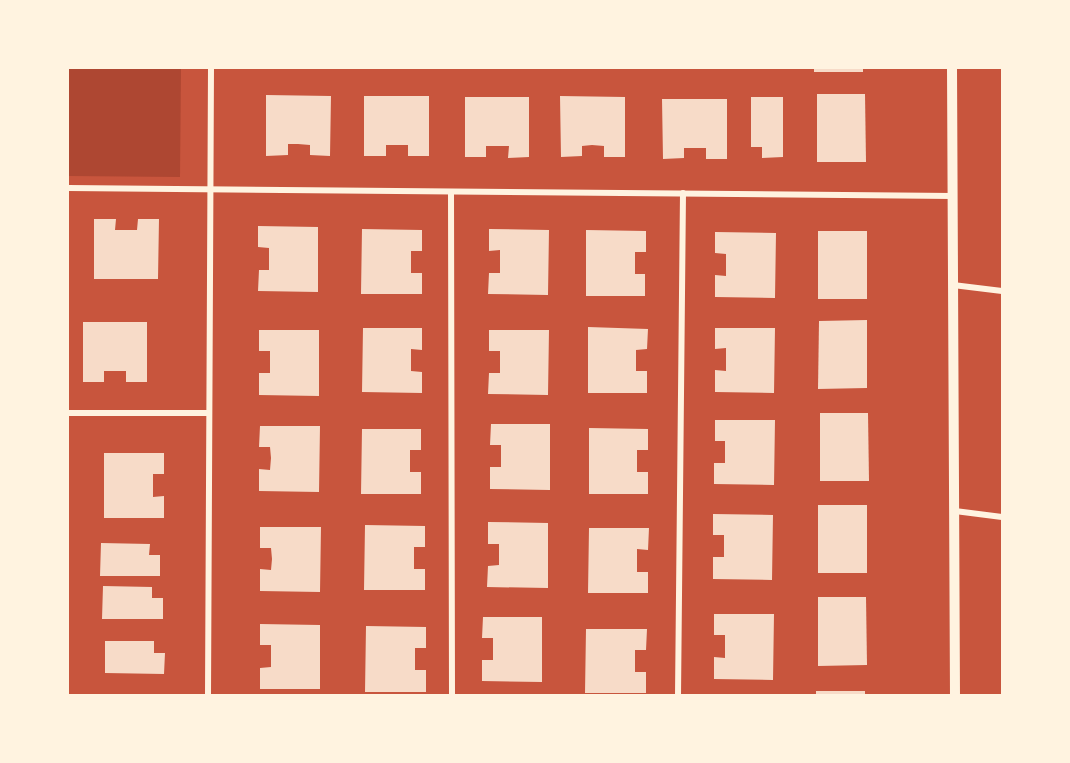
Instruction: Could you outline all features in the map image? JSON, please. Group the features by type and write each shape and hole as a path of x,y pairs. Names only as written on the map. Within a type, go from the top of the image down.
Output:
{"street":[{"path":"208,696 211,68"},
{"path":"952,68 955,696"},
{"path":"68,188 953,196"},
{"path":"451,192 452,696"},
{"path":"678,696 683,193"},
{"path":"953,285 1002,291"},
{"path":"68,413 209,413"},
{"path":"954,511 1002,517"}],"shaded area":[{"path":"68,68 181,68 180,177 68,176"}],"building":[{"path":"814,68 863,68 863,72 814,72"},
{"path":"817,94 865,94 866,162 817,162"},
{"path":"266,95 331,96 330,156 310,155 310,145 288,144 288,155 266,156"},
{"path":"364,96 429,96 429,156 408,156 408,145 386,145 386,156 364,156"},
{"path":"560,96 625,97 625,157 604,157 604,146 592,145 582,146 582,156 561,157"},
{"path":"465,97 529,97 529,157 508,158 509,146 486,146 486,157 465,157"},
{"path":"751,97 783,97 783,157 762,158 762,147 751,147"},
{"path":"662,99 727,99 727,159 706,159 706,148 684,148 684,158 663,159"},
{"path":"94,219 116,219 115,230 137,230 138,219 159,219 158,279 94,279"},
{"path":"258,226 318,227 318,292 258,291 259,270 269,270 269,248 258,247"},
{"path":"362,229 422,230 422,251 411,251 411,273 422,273 422,294 361,294"},
{"path":"489,229 549,230 548,295 488,294 489,273 500,273 500,250 489,251"},
{"path":"586,230 646,231 646,252 635,252 635,274 645,274 645,296 586,296"},
{"path":"818,231 867,231 867,299 818,299"},
{"path":"715,232 776,233 775,298 715,297 715,275 726,276 726,254 715,253"},
{"path":"867,320 867,388 818,389 819,321"},
{"path":"83,322 147,322 147,382 126,382 126,371 104,371 104,382 83,382"},
{"path":"588,327 648,329 647,349 636,350 636,371 647,371 647,393 588,393"},
{"path":"363,328 422,328 422,350 411,349 411,371 422,372 422,393 362,392"},
{"path":"715,328 775,328 774,393 715,392 715,370 726,371 726,348 715,349"},
{"path":"259,330 319,330 319,396 259,395 259,373 270,373 270,351 259,351"},
{"path":"489,330 549,330 548,395 488,394 489,373 500,373 500,351 489,351"},
{"path":"820,413 868,413 869,481 820,481"},
{"path":"715,420 775,420 774,485 714,484 714,463 725,463 725,441 715,441"},
{"path":"491,424 550,424 550,490 490,489 490,467 501,467 501,445 490,445"},
{"path":"260,426 320,426 319,492 259,491 259,469 270,470 271,458 270,447 259,447"},
{"path":"589,428 648,429 648,450 637,450 637,472 648,472 648,494 589,494"},
{"path":"362,429 421,429 421,450 410,450 410,472 421,472 421,494 361,494"},
{"path":"104,453 164,453 164,474 153,474 153,497 164,496 164,518 104,518"},
{"path":"818,505 867,505 867,573 818,573"},
{"path":"713,514 773,515 772,580 713,579 713,557 724,557 724,535 713,535"},
{"path":"488,522 548,523 548,588 487,587 488,566 499,565 499,544 488,544"},
{"path":"365,525 425,526 425,547 414,547 414,569 425,569 425,590 364,590"},
{"path":"260,527 321,527 320,592 260,591 260,569 271,570 272,559 271,548 260,548"},
{"path":"589,528 649,528 648,550 637,549 637,572 648,572 648,593 588,593"},
{"path":"101,543 150,544 149,555 160,555 160,576 100,576"},
{"path":"103,586 152,587 152,598 163,598 163,619 102,619"},
{"path":"818,597 866,597 867,665 818,666"},
{"path":"714,614 774,614 773,680 714,679 714,657 725,658 725,635 714,635"},
{"path":"483,617 542,617 542,682 482,681 482,660 493,660 493,638 482,638"},
{"path":"260,624 320,625 320,689 260,689 260,668 271,667 271,645 260,645"},
{"path":"366,626 426,627 426,648 415,648 415,670 426,670 426,692 365,692"},
{"path":"586,629 647,629 646,650 635,650 635,672 646,672 646,693 585,693"},
{"path":"105,641 154,641 154,653 165,653 164,674 105,673"},
{"path":"816,691 865,691 865,696 816,696"}]}
